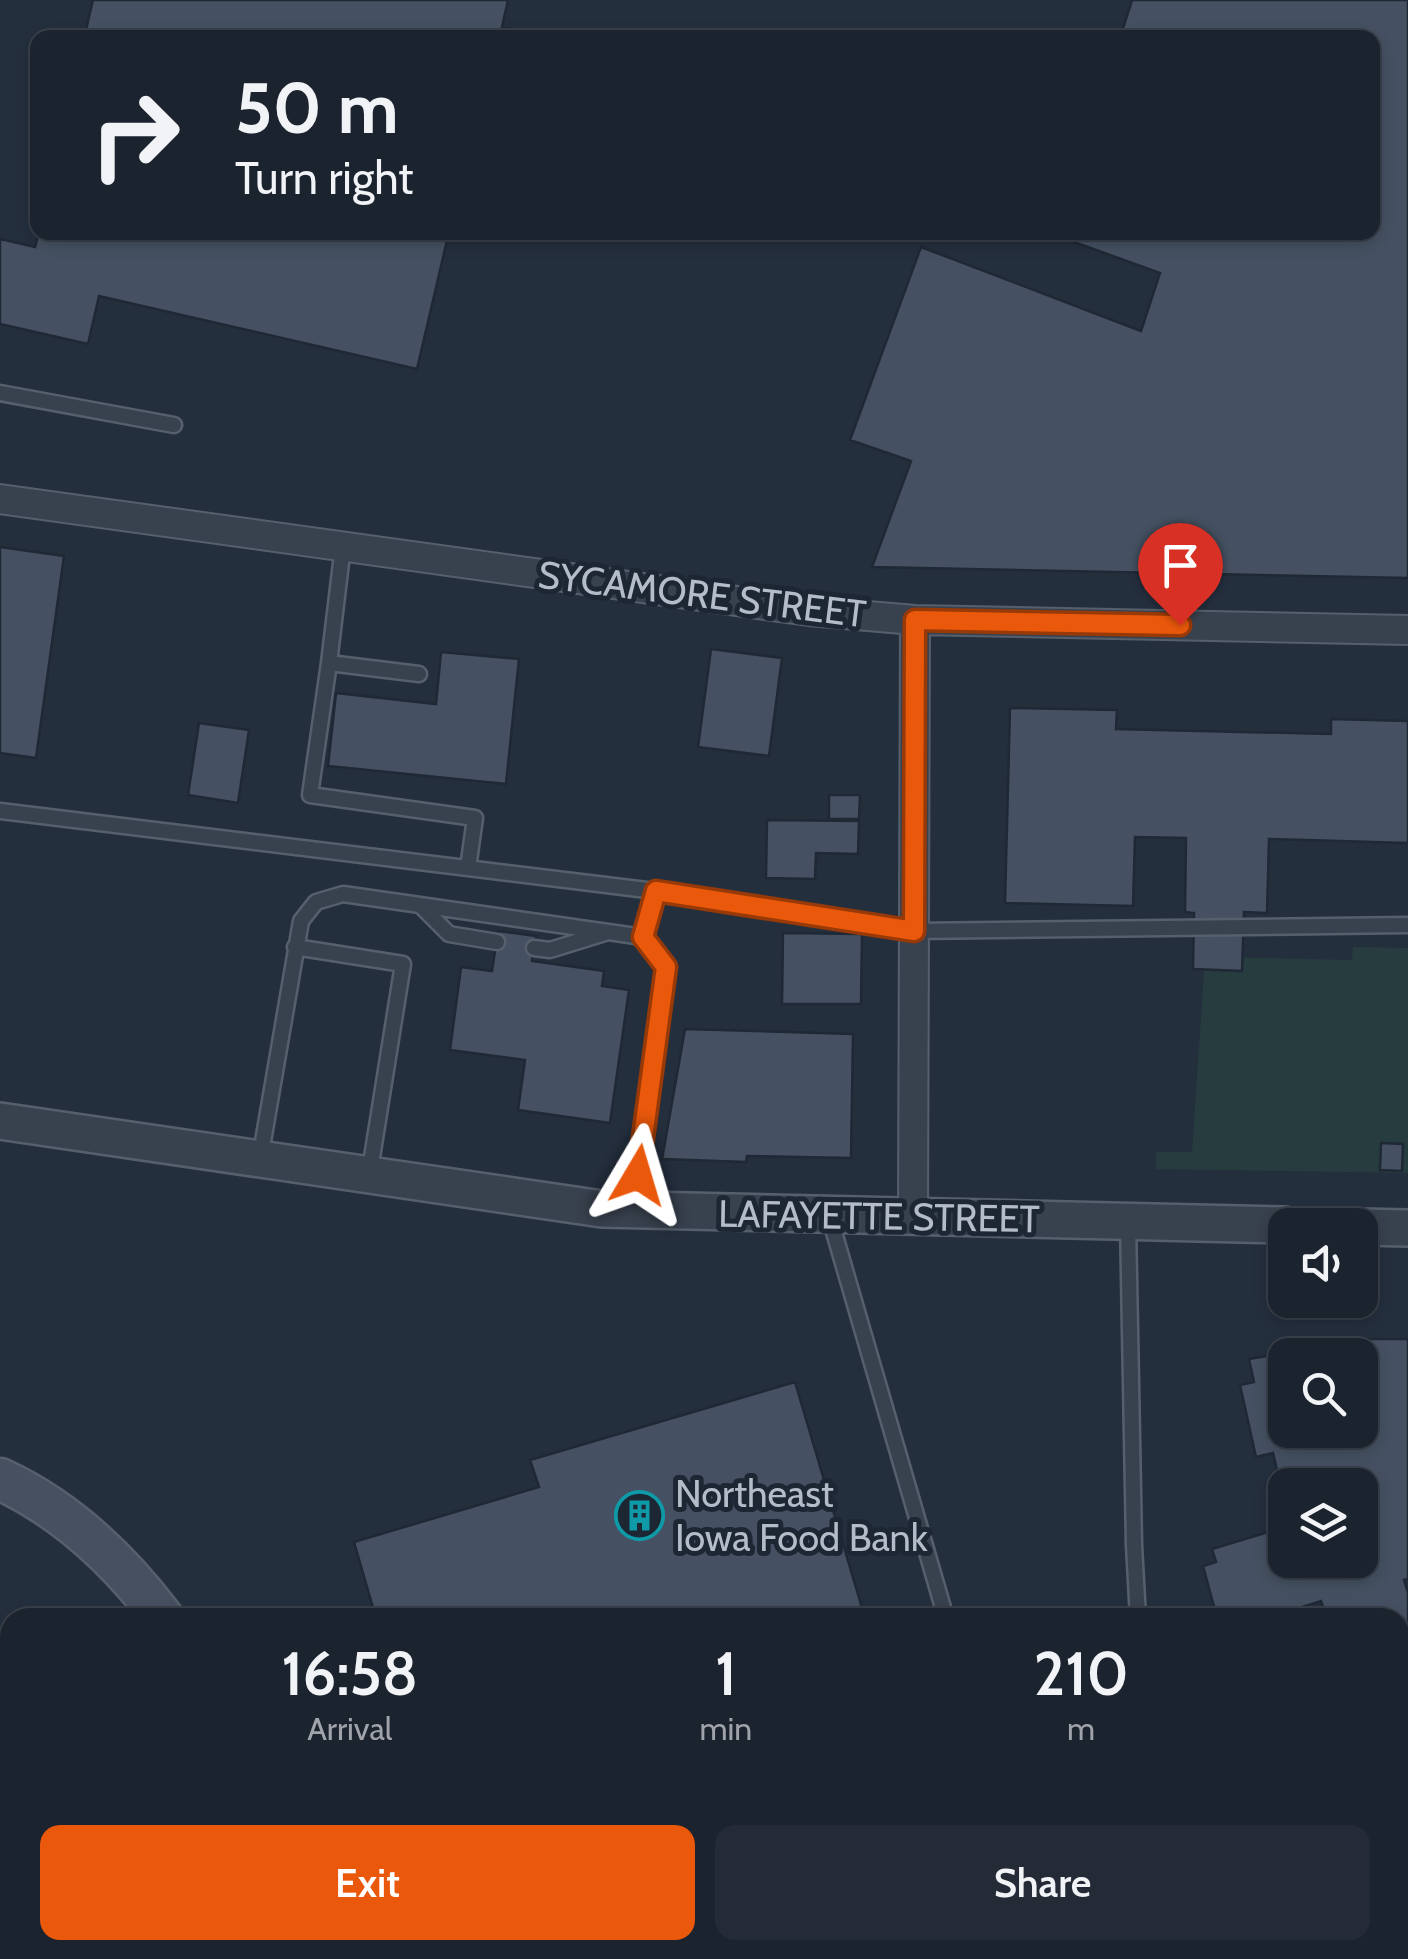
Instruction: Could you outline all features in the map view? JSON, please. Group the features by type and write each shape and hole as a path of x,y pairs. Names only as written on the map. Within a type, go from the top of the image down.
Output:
{"main road":[{"path":"0,1479 57,1513 99,1546 155,1608"}],"street":[{"name":"SYCAMORE STREET","path":"0,498 809,611 915,620 1408,630"},
{"path":"912,1216 915,620"},
{"name":"LAFAYETTE STREET","path":"0,1122 602,1209 1268,1225"},
{"path":"1378,1227 1408,1228"}],"lane":[{"path":"0,393 174,425"},
{"path":"343,546 310,795 475,818 468,868"},
{"path":"329,664 419,674"},
{"path":"0,810 656,891 914,931 1408,925"},
{"path":"643,937 656,891"},
{"path":"260,1160 301,920 316,902 343,894 418,904 643,937 666,967 634,1210"},
{"path":"418,904 449,934 497,942"},
{"path":"534,948 550,950 610,931"},
{"path":"295,947 402,964 369,1176"},
{"path":"829,1214 943,1608"},
{"path":"1128,1222 1137,1608"}],"green space":[{"path":"1353,947 1408,948 1408,1173 1156,1169 1156,1152 1192,1152 1205,957 1352,960"}],"building":[{"path":"93,0 508,0 502,27 515,30 86,30"},
{"path":"1132,0 1408,0 1408,578 872,567 911,461 850,440 921,247 1141,331 1160,273 1068,240 1380,240 1380,30 1123,30"},
{"path":"0,239 35,247 37,240 447,240 417,369 99,296 88,344 0,324"},
{"path":"0,547 64,556 36,758 0,753"},
{"path":"711,649 782,658 769,756 698,747"},
{"path":"441,652 519,659 506,784 328,766 336,693 436,704"},
{"path":"1010,708 1117,710 1116,729 1331,734 1331,719 1408,721 1408,843 1269,839 1267,913 1244,912 1242,971 1193,969 1194,913 1185,912 1186,838 1135,837 1133,906 1005,903"},
{"path":"199,723 249,730 238,803 188,795"},
{"path":"829,795 860,795 859,819 829,819"},
{"path":"767,820 859,821 858,854 816,853 815,879 766,878"},
{"path":"498,931 536,936 532,961 604,971 602,986 629,990 610,1123 518,1110 525,1060 450,1050 461,967 492,971"},
{"path":"783,933 862,934 861,1004 782,1004"},
{"path":"685,1029 853,1034 851,1158 747,1156 746,1162 662,1159"},
{"path":"1381,1143 1403,1144 1402,1171 1380,1170"},
{"path":"1378,1339 1408,1339 1408,1579 1404,1580 1408,1608 1323,1608 1321,1601 1299,1608 1214,1608 1203,1566 1216,1562 1212,1549 1268,1532 1268,1578 1378,1578 1378,1468 1276,1468 1273,1453 1256,1457 1240,1385 1254,1382 1249,1359 1268,1356 1268,1448 1378,1448"},
{"name":"Northeast Iowa Food Bank","path":"795,1382 862,1608 373,1608 354,1542 539,1487 530,1460"}],"place":[{"name":"Northeast Iowa Food Bank","path":"640,1515"}],"route":[{"path":"638,1175 666,967 643,937 656,891 914,931 915,620 1180,625"}]}
